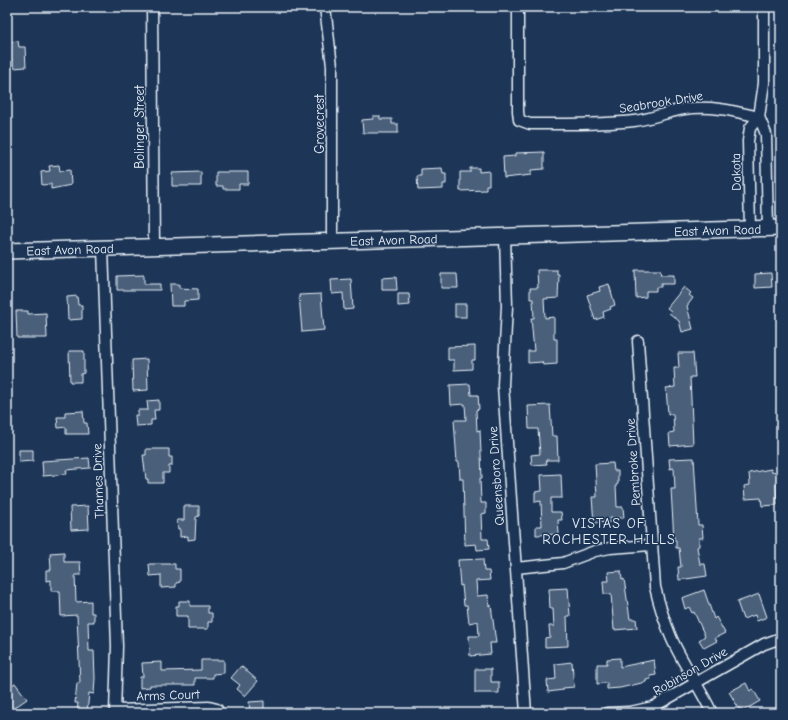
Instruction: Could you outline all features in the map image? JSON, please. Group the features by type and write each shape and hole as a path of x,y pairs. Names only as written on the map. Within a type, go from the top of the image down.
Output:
{"main road":[{"name":"East Avon Road","path":"7,251 774,228"}],"street":[{"name":"Bolinger Street","path":"152,7 154,247"},
{"name":"Grovecrest","path":"324,7 332,66 332,242"},
{"name":"Seabrook Drive","path":"518,7 519,120 530,124 618,123 637,121 683,109 703,107 721,108 759,117"},
{"name":"Dakota","path":"764,7 764,83 759,117 766,134 774,228"},
{"name":"Dakota","path":"750,229 748,141 750,128 759,117"},
{"name":"Queensboro Drive","path":"505,236 507,306 503,385 526,713"},
{"name":"Thames Drive","path":"103,248 117,646 115,711"},
{"name":"Pembroke Drive","path":"638,340 655,587 660,608 671,638 697,682 712,713"},
{"path":"516,568 563,563 584,554 610,548 651,545"},
{"name":"Robinson Drive","path":"607,713 630,712 653,708 764,644 781,638"},
{"name":"Arms Court","path":"115,711 209,707 217,709 219,713"}],"building":[{"path":"18,41 19,47 25,47 26,67 14,68 13,61 9,61 7,58 7,42"},
{"path":"373,116 380,116 380,119 392,119 392,124 398,124 398,133 363,133 362,120 373,119"},
{"path":"544,152 544,169 531,170 531,175 504,178 503,157 515,156 515,153"},
{"path":"59,165 60,171 70,170 71,185 51,189 51,184 42,185 41,172 50,171 49,166"},
{"path":"442,168 443,174 446,174 446,184 443,184 443,189 418,190 417,176 421,176 421,169"},
{"path":"470,168 479,168 479,172 489,171 489,185 486,185 486,190 460,191 460,172 470,172"},
{"path":"201,172 201,186 172,186 172,173"},
{"path":"216,172 248,172 248,184 239,184 239,189 223,189 223,186 216,186"},
{"path":"537,270 557,270 557,274 559,274 558,298 544,299 545,318 554,317 554,339 557,339 557,364 543,365 542,362 528,363 528,351 534,351 531,318 534,318 533,299 530,299 530,288 538,288"},
{"path":"635,270 660,270 661,275 674,275 674,284 661,284 661,287 656,287 656,291 646,291 646,297 636,298"},
{"path":"771,273 772,287 755,288 755,274"},
{"path":"441,274 457,274 458,288 441,288"},
{"path":"144,275 144,284 160,284 160,290 117,290 117,276"},
{"path":"396,277 397,290 382,290 382,278"},
{"path":"351,279 353,309 344,310 343,293 332,294 331,280"},
{"path":"170,284 179,284 179,288 198,289 198,300 184,301 184,306 171,306"},
{"path":"609,284 615,305 610,307 611,309 603,312 604,317 595,320 587,295 600,291 599,287"},
{"path":"684,287 691,293 689,295 693,298 687,306 693,329 682,332 679,321 669,313 671,311 667,308"},
{"path":"321,294 324,330 302,332 299,295"},
{"path":"398,294 409,294 410,305 398,306"},
{"path":"77,296 78,305 82,305 82,319 68,320 67,297"},
{"path":"455,304 466,304 466,317 455,317"},
{"path":"16,311 28,311 28,314 46,313 47,338 17,338"},
{"path":"475,346 475,360 472,360 472,369 454,370 454,360 448,360 448,347"},
{"path":"69,351 84,351 84,373 81,374 81,382 70,382"},
{"path":"678,353 693,353 695,377 690,377 693,444 670,446 669,433 674,432 673,414 668,414 666,388 675,387 674,368 679,368"},
{"path":"147,359 148,390 133,391 132,360"},
{"path":"470,384 471,395 478,395 479,409 476,410 477,431 480,430 482,478 480,478 481,503 486,503 486,513 481,514 482,539 488,539 489,549 477,550 476,544 465,545 463,479 460,479 459,462 457,462 454,420 466,420 465,404 451,405 450,385"},
{"path":"159,400 159,410 154,410 155,420 151,420 151,425 136,426 135,415 138,415 138,410 148,410 147,401"},
{"path":"550,405 552,436 557,436 558,460 546,460 547,464 532,465 531,455 540,454 538,429 529,429 528,406"},
{"path":"83,411 84,423 87,423 88,434 66,434 66,427 58,428 57,417 65,417 65,412"},
{"path":"146,449 169,449 169,457 172,457 172,466 169,466 169,473 163,473 163,483 148,483 148,479 146,479 143,455 146,455"},
{"path":"19,450 33,450 33,461 19,462"},
{"path":"89,458 90,468 66,470 67,474 43,476 42,461"},
{"path":"694,458 698,525 702,525 703,538 699,538 699,546 697,547 700,564 705,564 707,576 679,580 678,567 681,567 679,548 676,548 676,540 674,540 671,489 675,489 674,468 670,469 669,459"},
{"path":"613,463 614,471 618,471 618,484 616,485 617,507 623,507 624,518 610,518 611,522 594,523 592,497 597,497 595,464"},
{"path":"771,469 771,472 781,471 781,485 776,485 777,505 762,506 761,498 745,499 744,486 750,485 749,473"},
{"path":"561,474 562,498 551,498 551,512 561,512 562,520 558,520 559,534 536,535 536,526 542,526 541,501 535,502 535,492 542,491 541,475"},
{"path":"88,506 89,529 71,530 70,507"},
{"path":"184,506 199,506 199,516 196,517 195,539 188,540 188,536 180,537 180,529 178,529 177,520 184,520"},
{"path":"64,552 64,562 80,562 81,575 75,575 76,602 91,601 91,613 94,613 94,622 88,622 89,651 94,651 94,694 89,693 87,713 77,713 78,703 75,703 77,683 80,683 77,615 61,616 60,591 51,591 51,580 46,581 46,570 51,570 50,553"},
{"path":"483,559 484,571 489,571 490,580 476,581 477,596 488,595 489,606 491,605 496,643 490,643 491,654 470,656 469,636 479,636 478,621 469,623 467,605 464,605 462,585 460,586 458,560"},
{"path":"149,564 175,564 175,569 180,569 180,582 176,583 176,587 161,588 161,575 150,576"},
{"path":"621,571 622,580 624,579 630,619 636,619 637,628 614,630 611,594 604,594 603,581 609,581 608,572"},
{"path":"568,588 570,616 567,616 568,646 545,647 545,638 550,637 549,626 554,626 553,609 550,609 549,589"},
{"path":"704,590 714,619 716,617 725,633 715,638 717,641 704,648 699,640 705,636 694,612 692,613 689,607 685,609 682,598"},
{"path":"759,594 767,617 757,621 755,615 743,619 737,602"},
{"path":"179,601 190,601 190,606 208,606 208,613 212,613 212,622 208,622 208,629 188,629 188,616 176,616 176,606 179,606"},
{"path":"620,658 620,667 654,660 656,675 650,676 651,679 646,680 646,682 620,688 607,689 607,683 597,684 597,664 607,664 607,659"},
{"path":"201,660 224,660 224,673 213,674 213,678 195,678 195,685 150,685 150,687 140,688 140,677 143,677 142,663 162,662 162,671 201,670"},
{"path":"572,662 574,687 548,692 547,680 556,679 555,664"},
{"path":"241,666 258,681 245,696 237,689 240,685 231,678"},
{"path":"475,669 491,669 491,682 499,682 499,693 475,693"},
{"path":"15,683 27,699 11,710 7,704 7,688"},
{"path":"746,683 750,691 753,689 760,701 741,712 729,692"},
{"path":"264,701 264,713 250,713 249,702"}],"district":[{"name":"VISTAS OF ROCHESTER HILLS","path":"609,532"}]}
